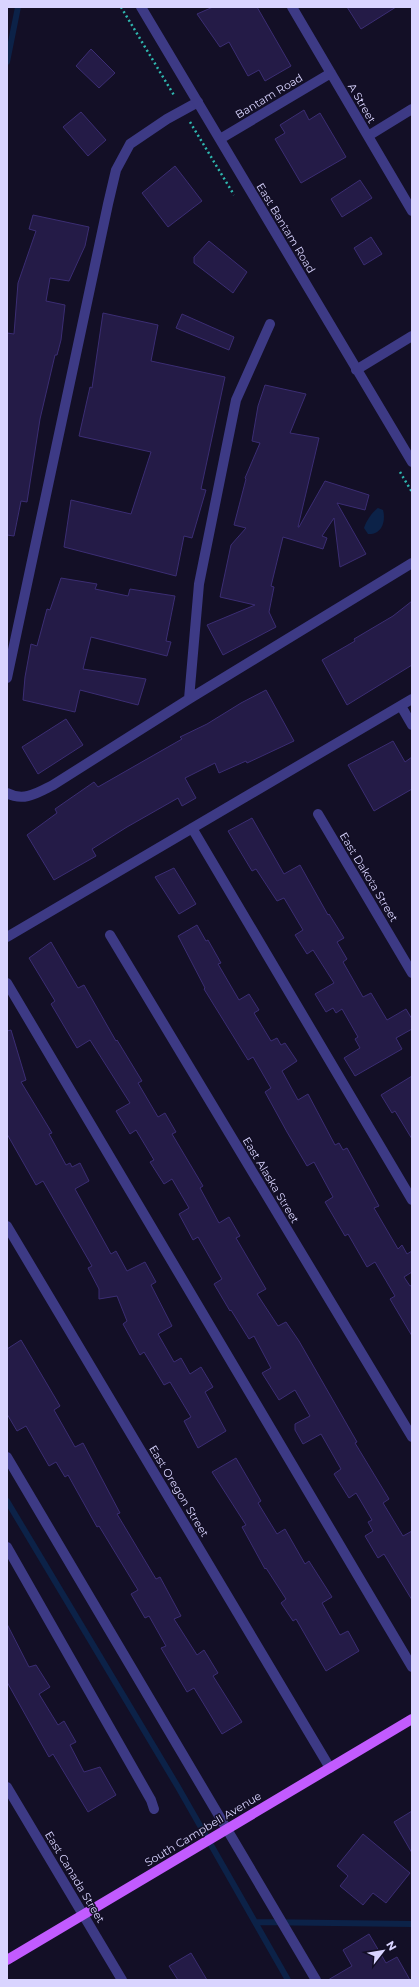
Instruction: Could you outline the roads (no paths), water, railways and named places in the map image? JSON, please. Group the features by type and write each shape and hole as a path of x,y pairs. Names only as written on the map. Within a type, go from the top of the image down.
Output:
{"main road":[{"name":"South Campbell Avenue","path":"7,1960 412,1718"}],"street":[{"name":"East Bantam Road","path":"141,7 412,462"},
{"name":"A Street","path":"292,7 412,211"},
{"name":"Bantam Road","path":"220,139 331,73"},
{"path":"7,678 116,170 130,144 167,119 198,102"},
{"path":"368,136 412,109"},
{"path":"189,699 199,584 236,400 270,324"},
{"path":"356,370 412,336"},
{"path":"7,794 24,798 32,796 412,563"},
{"path":"7,937 412,699"},
{"path":"401,706 412,725"},
{"name":"East Dakota Street","path":"318,814 412,973"},
{"path":"192,828 412,1200"},
{"name":"East Alaska Street","path":"110,935 412,1437"},
{"path":"7,984 412,1667"},
{"name":"East Oregon Street","path":"7,1226 330,1768"},
{"path":"7,1457 223,1832 316,1980"},
{"path":"7,1547 151,1800 154,1809"},
{"name":"East Canada Street","path":"7,1787 122,1980"}],"water":[{"path":"378,508 383,510 384,514 382,526 377,532 368,534 364,528 365,525 368,519"}],"waterway":[{"path":"7,62 18,7"},
{"path":"7,1501 178,1787 288,1980"},
{"path":"255,1922 412,1924"}]}
